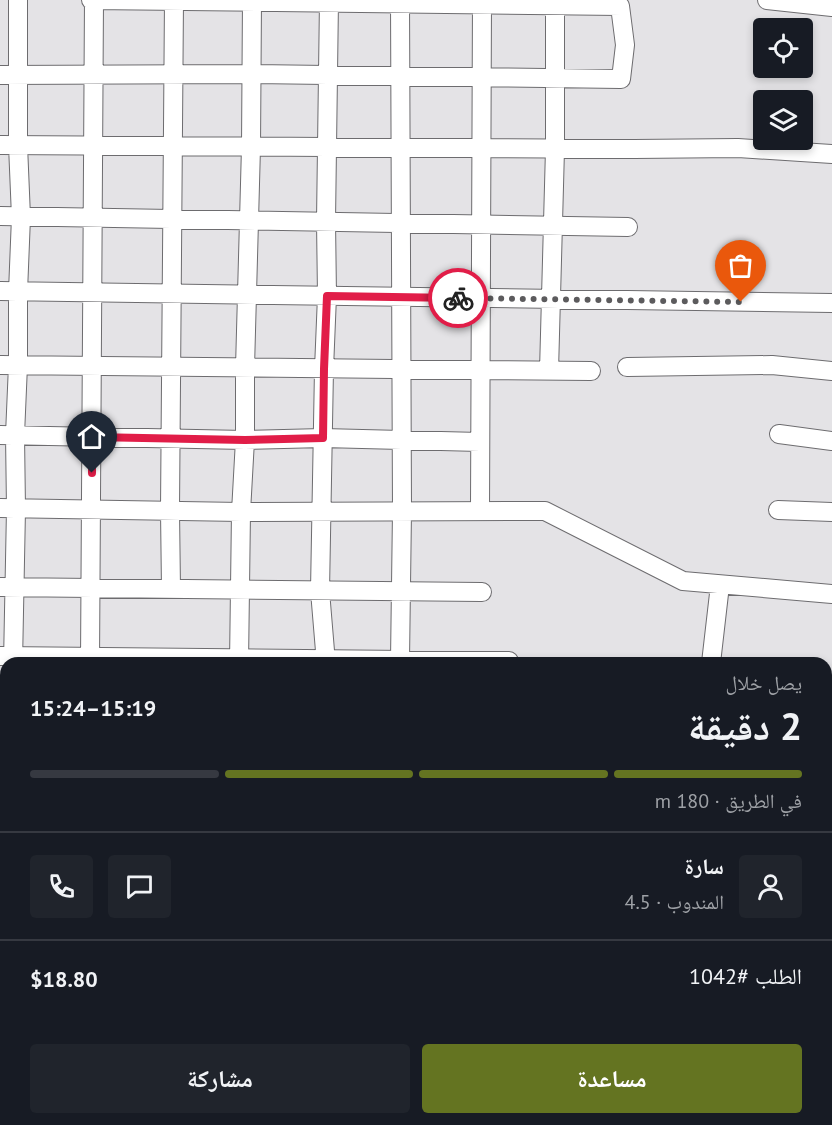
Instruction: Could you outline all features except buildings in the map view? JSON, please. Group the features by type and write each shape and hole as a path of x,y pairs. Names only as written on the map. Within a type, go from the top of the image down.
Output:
{"street":[{"path":"9,657 7,435 9,291 21,217 9,145 9,75 18,0"},
{"path":"9,75 94,74 251,74 621,79 625,45 620,6 482,2 93,0 94,74 90,657"},
{"path":"171,589 174,0"},
{"path":"767,0 832,7"},
{"path":"239,657 251,147 252,1"},
{"path":"326,657 320,591 327,296 326,148 329,2"},
{"path":"400,2 402,512 400,657"},
{"path":"480,511 482,2"},
{"path":"549,371 555,149 555,3"},
{"path":"9,145 738,148 832,154"},
{"path":"0,216 628,227"},
{"path":"9,291 832,303"},
{"path":"9,365 591,371"},
{"path":"627,367 772,365 832,371"},
{"path":"779,434 832,441"},
{"path":"7,435 480,442"},
{"path":"8,509 170,512 545,511 683,581 832,594"},
{"path":"778,510 832,512"},
{"path":"712,657 720,585"},
{"path":"7,587 482,592"}],"way so far":[{"path":"458,298 741,302"}],"route":[{"path":"92,473 92,437 245,440 323,438 327,296 458,298"}]}
